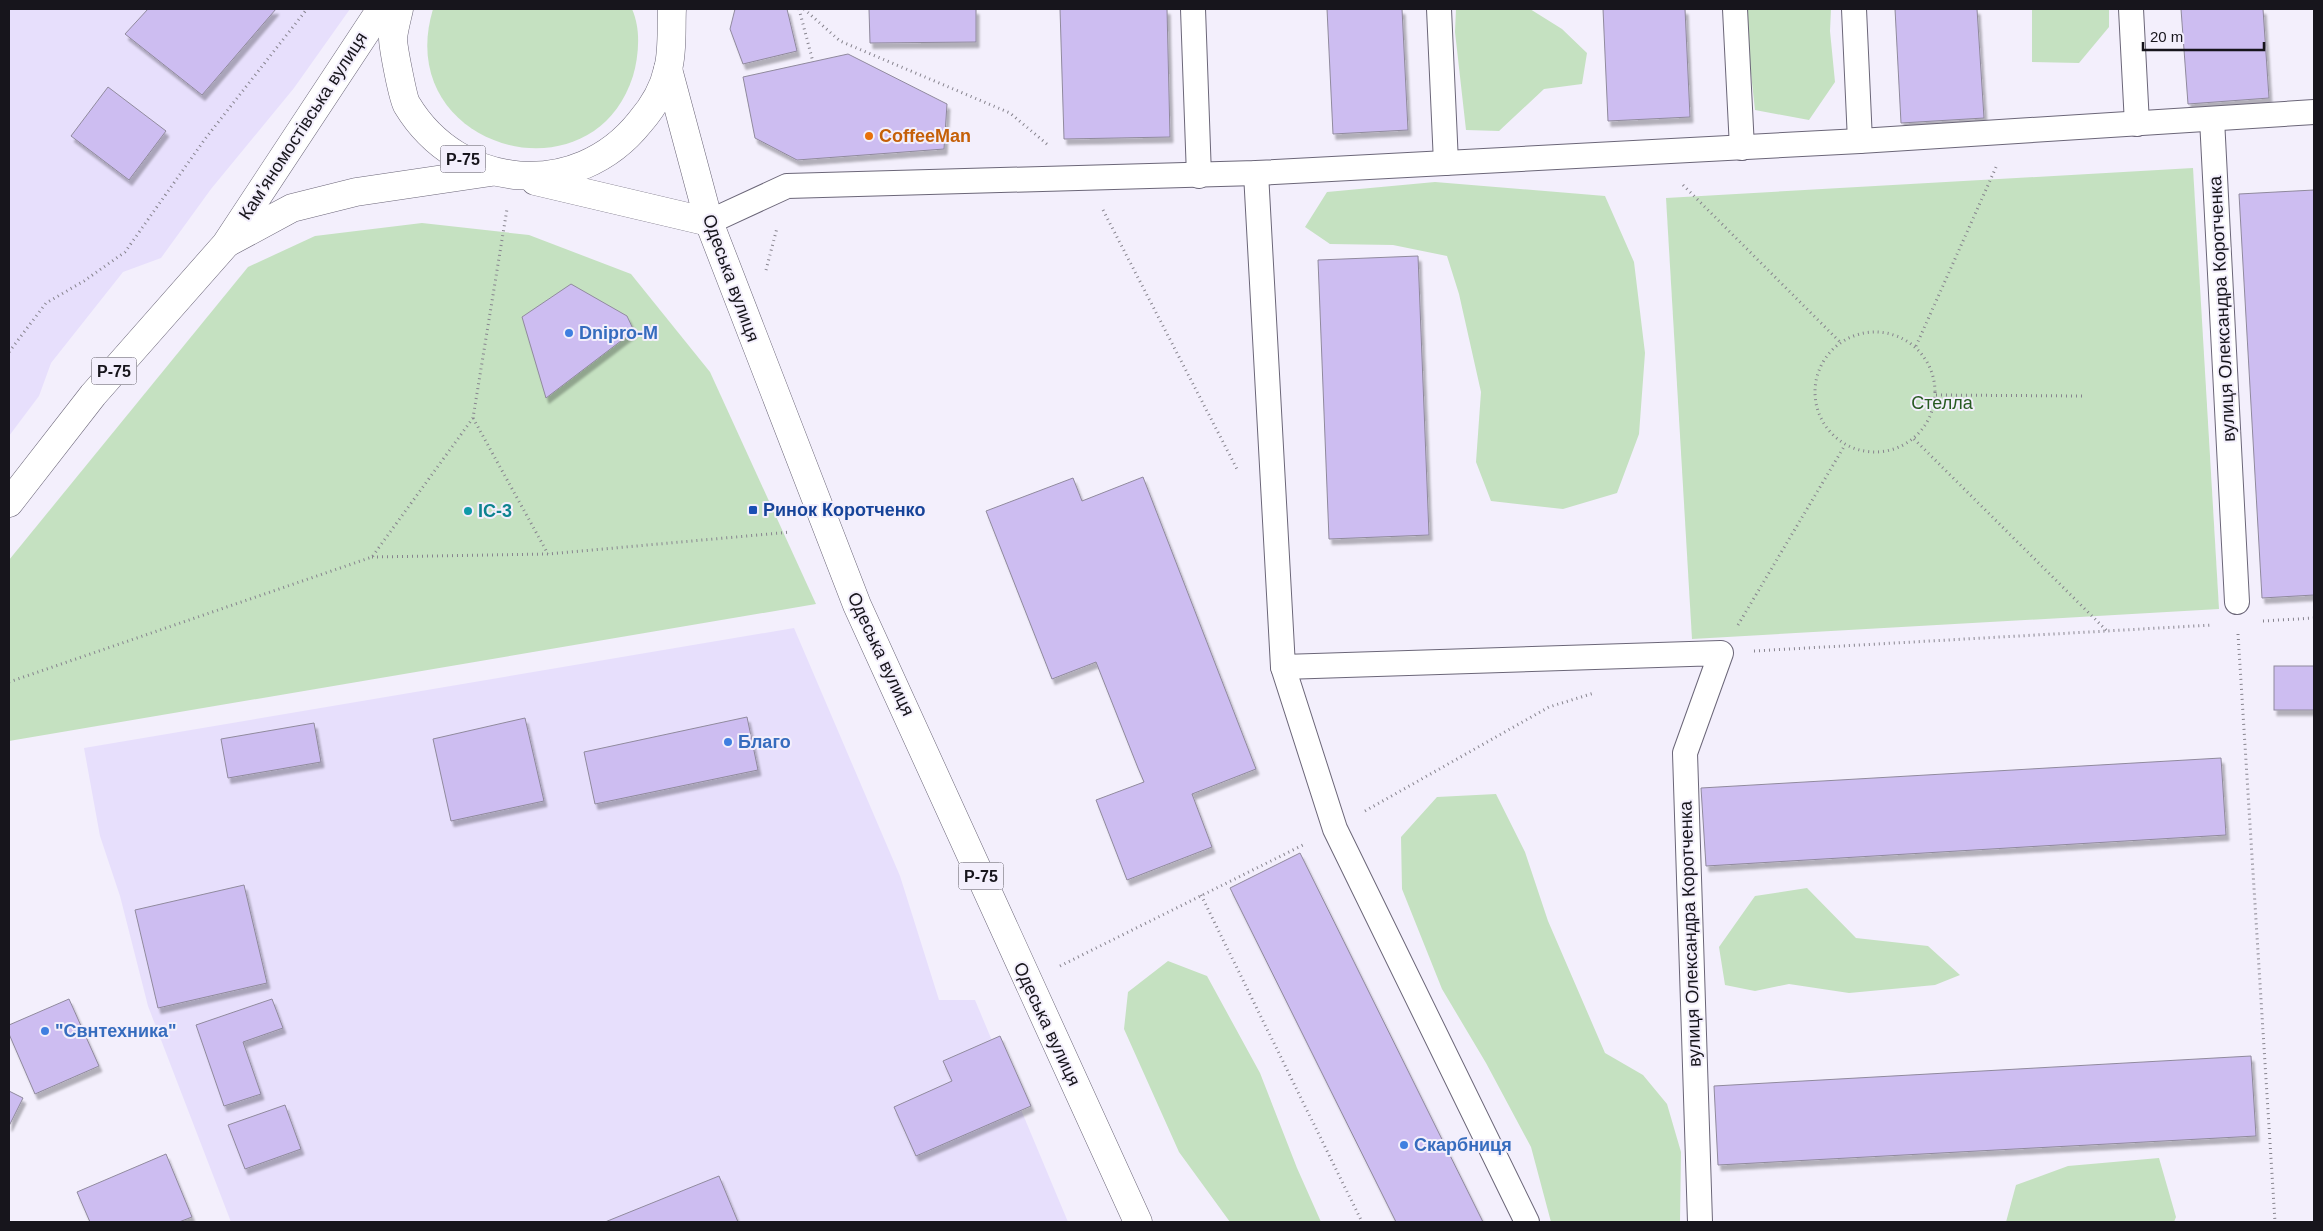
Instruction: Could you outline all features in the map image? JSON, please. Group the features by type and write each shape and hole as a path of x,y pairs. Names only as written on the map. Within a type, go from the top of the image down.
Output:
{"main road":[{"name":"Камʼяномостівська вулиця","path":"9,503 93,394 226,244 381,9"},
{"name":"Р-75","path":"399,9 393,39 406,104 433,139 470,164 502,174 709,222"},
{"name":"Р-75","path":"502,174 554,175 593,163 627,139 653,107 668,69 672,9"},
{"name":"Одеська вулиця","path":"668,69 709,222 826,528 858,605 1138,1222"},
{"name":"Камʼяномостівська вулиця","path":"226,244 292,208 356,192 502,174"}],"lane":[{"path":"1193,9 1200,176"},
{"path":"1439,9 1446,164"},
{"path":"1735,9 1742,148"},
{"path":"1854,9 1860,141"},
{"path":"2131,9 2137,124"},
{"path":"709,222 787,186 1200,176 1651,154 2314,112"},
{"name":"вулиця Олександра Коротченка","path":"2212,119 2237,612"},
{"path":"1256,173 1283,666 1335,829 1527,1222"},
{"path":"1283,666 1720,653"},
{"name":"вулиця Олександра Коротченка","path":"1700,1222 1684,753 1720,653"}],"path":[{"path":"9,352 46,303 84,281 125,252 206,139 307,9"},
{"path":"799,9 812,62"},
{"path":"804,9 840,41 1010,113 1087,178 1238,472"},
{"path":"1916,346 2012,132"},
{"path":"1651,154 1840,342"},
{"path":"372,557 473,418 502,174"},
{"path":"764,278 787,186"},
{"path":"1876,331 1896,334 1916,346 1929,363 1934,374 1936,395 1932,416 1914,439 1896,450 1866,452 1845,445 1825,427 1816,408 1816,377 1824,358 1840,342 1855,334 1876,331"},
{"path":"1936,395 2082,396"},
{"path":"473,418 548,554"},
{"path":"1914,439 2108,632"},
{"path":"1720,653 1845,445"},
{"path":"9,682 372,557 548,554 826,528"},
{"path":"2237,612 2275,1222"},
{"path":"1720,653 2108,632 2237,612 2314,618"},
{"path":"1028,982 1335,829 1549,707 1597,692"},
{"path":"1201,895 1362,1222"}],"shaded area":[{"path":"9,9 350,9 294,88 211,189 161,258 123,272 51,363 39,396 9,436"},
{"path":"794,628 900,876 939,1000 975,1000 1068,1222 231,1222 148,1006 120,896 100,836 84,748"}],"green space":[{"path":"433,9 632,9 638,33 637,59 633,76 611,116 579,140 541,148 502,143 467,125 441,96 428,57"},
{"path":"1456,9 1530,9 1562,29 1587,53 1582,84 1544,89 1499,131 1466,130 1455,32"},
{"path":"1744,9 1831,9 1830,31 1835,82 1809,120 1755,110"},
{"path":"2032,9 2109,9 2109,27 2079,63 2032,62"},
{"name":"Стелла","path":"2193,168 2219,609 1692,639 1666,198"},
{"path":"1435,182 1605,196 1634,262 1645,353 1639,434 1617,493 1563,509 1491,501 1476,462 1481,392 1459,294 1447,256 1393,245 1330,244 1305,227 1327,192"},
{"path":"422,223 529,235 631,274 710,372 816,604 9,741 9,560 248,267 315,236"},
{"path":"1496,794 1525,852 1548,921 1605,1053 1643,1075 1667,1104 1681,1152 1680,1222 1551,1222 1531,1147 1486,1063 1442,989 1402,889 1401,837 1437,797"},
{"path":"1807,888 1856,938 1928,946 1960,975 1935,985 1849,993 1789,984 1755,991 1725,985 1719,947 1755,896"},
{"path":"1168,961 1207,976 1260,1073 1297,1168 1321,1222 1230,1222 1179,1152 1124,1029 1128,992"},
{"path":"2159,1158 2176,1217 2174,1222 2006,1222 2016,1185 2068,1166"}],"building":[{"path":"148,9 276,9 202,95 125,34"},
{"path":"735,9 787,9 797,51 743,64 730,29"},
{"path":"869,9 976,9 976,42 870,43"},
{"path":"1060,9 1167,9 1170,137 1064,139"},
{"path":"1327,9 1402,9 1408,130 1333,134"},
{"path":"1603,9 1685,9 1690,117 1608,121"},
{"path":"1895,9 1977,9 1984,118 1901,123"},
{"path":"2181,9 2263,9 2269,98 2188,104"},
{"path":"848,54 947,104 944,149 797,160 755,138 743,77"},
{"path":"108,87 166,131 129,180 71,136"},
{"path":"2314,190 2314,595 2262,598 2239,194"},
{"path":"1418,256 1429,535 1329,539 1318,260"},
{"path":"571,284 627,316 634,331 546,398 522,317"},
{"path":"1143,477 1256,769 1192,794 1212,847 1127,880 1096,800 1144,782 1096,662 1052,679 986,511 1073,478 1082,501"},
{"path":"2274,666 2314,666 2314,710 2274,710"},
{"path":"747,717 758,770 595,804 584,752"},
{"path":"525,718 544,801 451,821 433,739"},
{"path":"314,723 321,762 228,778 221,739"},
{"path":"2221,758 2226,835 1706,866 1701,788"},
{"path":"1300,853 1483,1222 1396,1222 1230,888"},
{"path":"244,885 267,983 158,1008 135,910"},
{"path":"69,999 99,1066 35,1094 9,1034 9,1025"},
{"path":"272,999 283,1028 243,1042 261,1094 224,1106 196,1025"},
{"path":"1000,1036 1031,1106 916,1156 894,1107 952,1081 943,1061"},
{"path":"2251,1056 2256,1136 1718,1165 1714,1086"},
{"path":"9,1091 23,1098 9,1126"},
{"path":"285,1105 301,1149 245,1169 228,1125"},
{"path":"166,1154 192,1217 179,1222 90,1222 77,1192"},
{"path":"719,1176 738,1222 605,1222"}],"place":[{"name":"CoffeeMan","path":"869,136"},
{"name":"Dnipro-M","path":"569,333"},
{"name":"Ринок Коротченко","path":"753,510"},
{"name":"ІС-3","path":"468,511"},
{"name":"Благо","path":"728,742"},
{"name":"\"Свнтехника\"","path":"45,1031"},
{"name":"Скарбниця","path":"1404,1145"}]}
